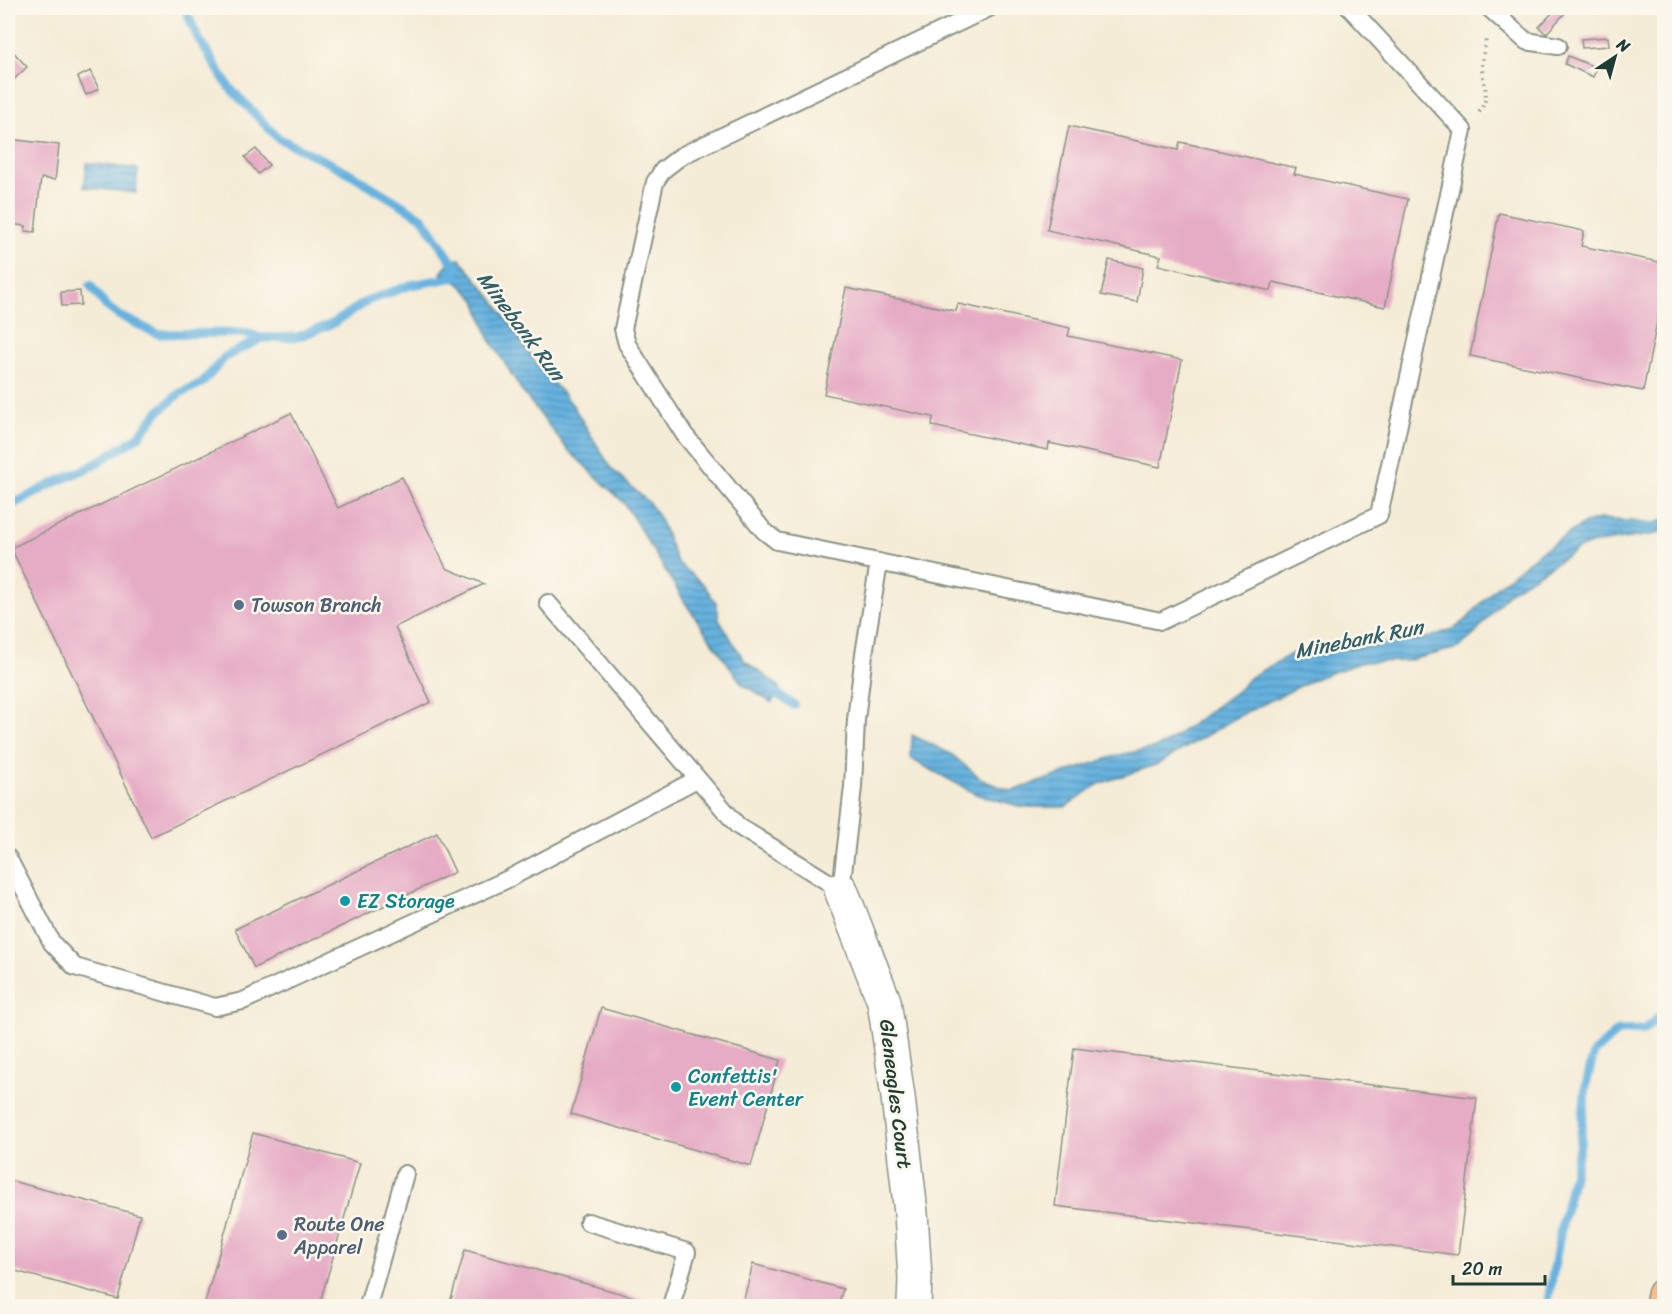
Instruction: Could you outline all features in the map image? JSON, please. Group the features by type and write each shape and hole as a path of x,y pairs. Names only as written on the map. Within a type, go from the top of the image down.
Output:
{"highway":[{"path":"1662,1306 1665,1295"}],"street":[{"name":"Gleneagles Court","path":"841,890 884,1001 911,1213 915,1278 914,1306"}],"lane":[{"path":"989,8 681,156 663,170 655,182 623,329 627,344 684,434 764,531 777,541 1161,621 1378,514 1463,130 1350,8"},
{"path":"1489,8 1526,41 1558,46"},
{"path":"548,603 738,826 841,890 853,787 856,720 879,562"},
{"path":"8,858 52,943 75,967 215,1007 243,1001 508,879 697,779"},
{"path":"368,1306 405,1174"},
{"path":"588,1222 687,1252 671,1306"}],"path":[{"path":"1463,130 1478,113 1485,100 1486,84 1482,68 1487,33"}],"water":[{"path":"87,163 138,169 136,193 84,187"},
{"name":"Minebank Run","path":"460,259 493,299 538,366 572,404 611,468 649,503 660,519 677,562 704,585 717,604 719,620 744,660 780,687 772,703 742,684 686,604 624,503 567,449 522,391 489,338 476,300 457,282 446,279 441,273 451,260"},
{"name":"Minebank Run","path":"1600,519 1655,523 1664,520 1664,530 1656,534 1591,544 1578,549 1510,591 1475,634 1458,648 1406,661 1363,662 1319,677 1239,716 1158,764 1099,784 1065,807 1023,807 978,795 911,759 912,735 951,754 984,781 1012,791 1118,755 1154,748 1166,743 1238,690 1250,677 1295,652 1338,650 1430,637 1455,628 1466,620 1495,588 1541,551 1585,523"}],"building":[{"path":"1557,8 1565,13 1546,34 1539,27"},
{"path":"1608,37 1609,46 1582,48 1581,39"},
{"path":"8,46 27,67 8,85"},
{"path":"1568,56 1597,68 1593,77 1565,64"},
{"path":"90,71 99,89 86,95 78,77"},
{"path":"1069,126 1178,150 1180,142 1296,168 1294,174 1408,199 1385,307 1273,282 1271,291 1158,265 1161,256 1047,230"},
{"path":"8,139 59,145 55,180 41,178 35,232 25,231 26,226 8,224"},
{"path":"256,149 269,165 258,174 245,157"},
{"path":"1499,213 1584,231 1581,246 1664,263 1664,288 1643,391 1470,356"},
{"path":"1109,260 1143,268 1137,302 1101,295"},
{"path":"846,288 956,311 958,304 1070,328 1068,336 1182,360 1160,467 1049,443 1048,450 932,426 933,417 824,394"},
{"path":"80,291 81,305 62,306 61,292"},
{"name":"Towson Branch","path":"291,413 338,508 402,477 446,568 484,584 395,627 431,702 151,837 11,548"},
{"name":"EZ Storage","path":"437,833 455,872 254,968 235,929"},
{"name":"Confettis' Event Center","path":"601,1008 780,1060 751,1166 571,1114"},
{"path":"1074,1048 1477,1098 1458,1255 1055,1206"},
{"name":"Route One Apparel","path":"253,1133 360,1163 319,1306 204,1306"},
{"path":"8,1180 140,1215 118,1299 8,1269"},
{"path":"465,1250 655,1303 654,1306 449,1306"},
{"path":"753,1264 843,1289 838,1306 742,1306"}],"waterway":[{"name":"Minebank Run","path":"185,8 197,36 229,87 278,138 346,171 423,218 456,268"},
{"path":"8,507 90,467 138,437 157,413 180,393 202,383 225,357 262,338 297,337 332,324 369,300 411,285 456,277"},
{"path":"90,285 106,306 118,315 158,334 246,333 262,338"},
{"name":"Minebank Run","path":"767,687 794,705"},
{"path":"1547,1306 1580,1145 1586,1085 1594,1053 1618,1031 1644,1030 1664,1012"}],"place":[{"name":"Towson Branch","path":"239,605"},
{"name":"EZ Storage","path":"345,901"},
{"name":"Confettis' Event Center","path":"676,1087"},
{"name":"Route One Apparel","path":"282,1235"}]}
